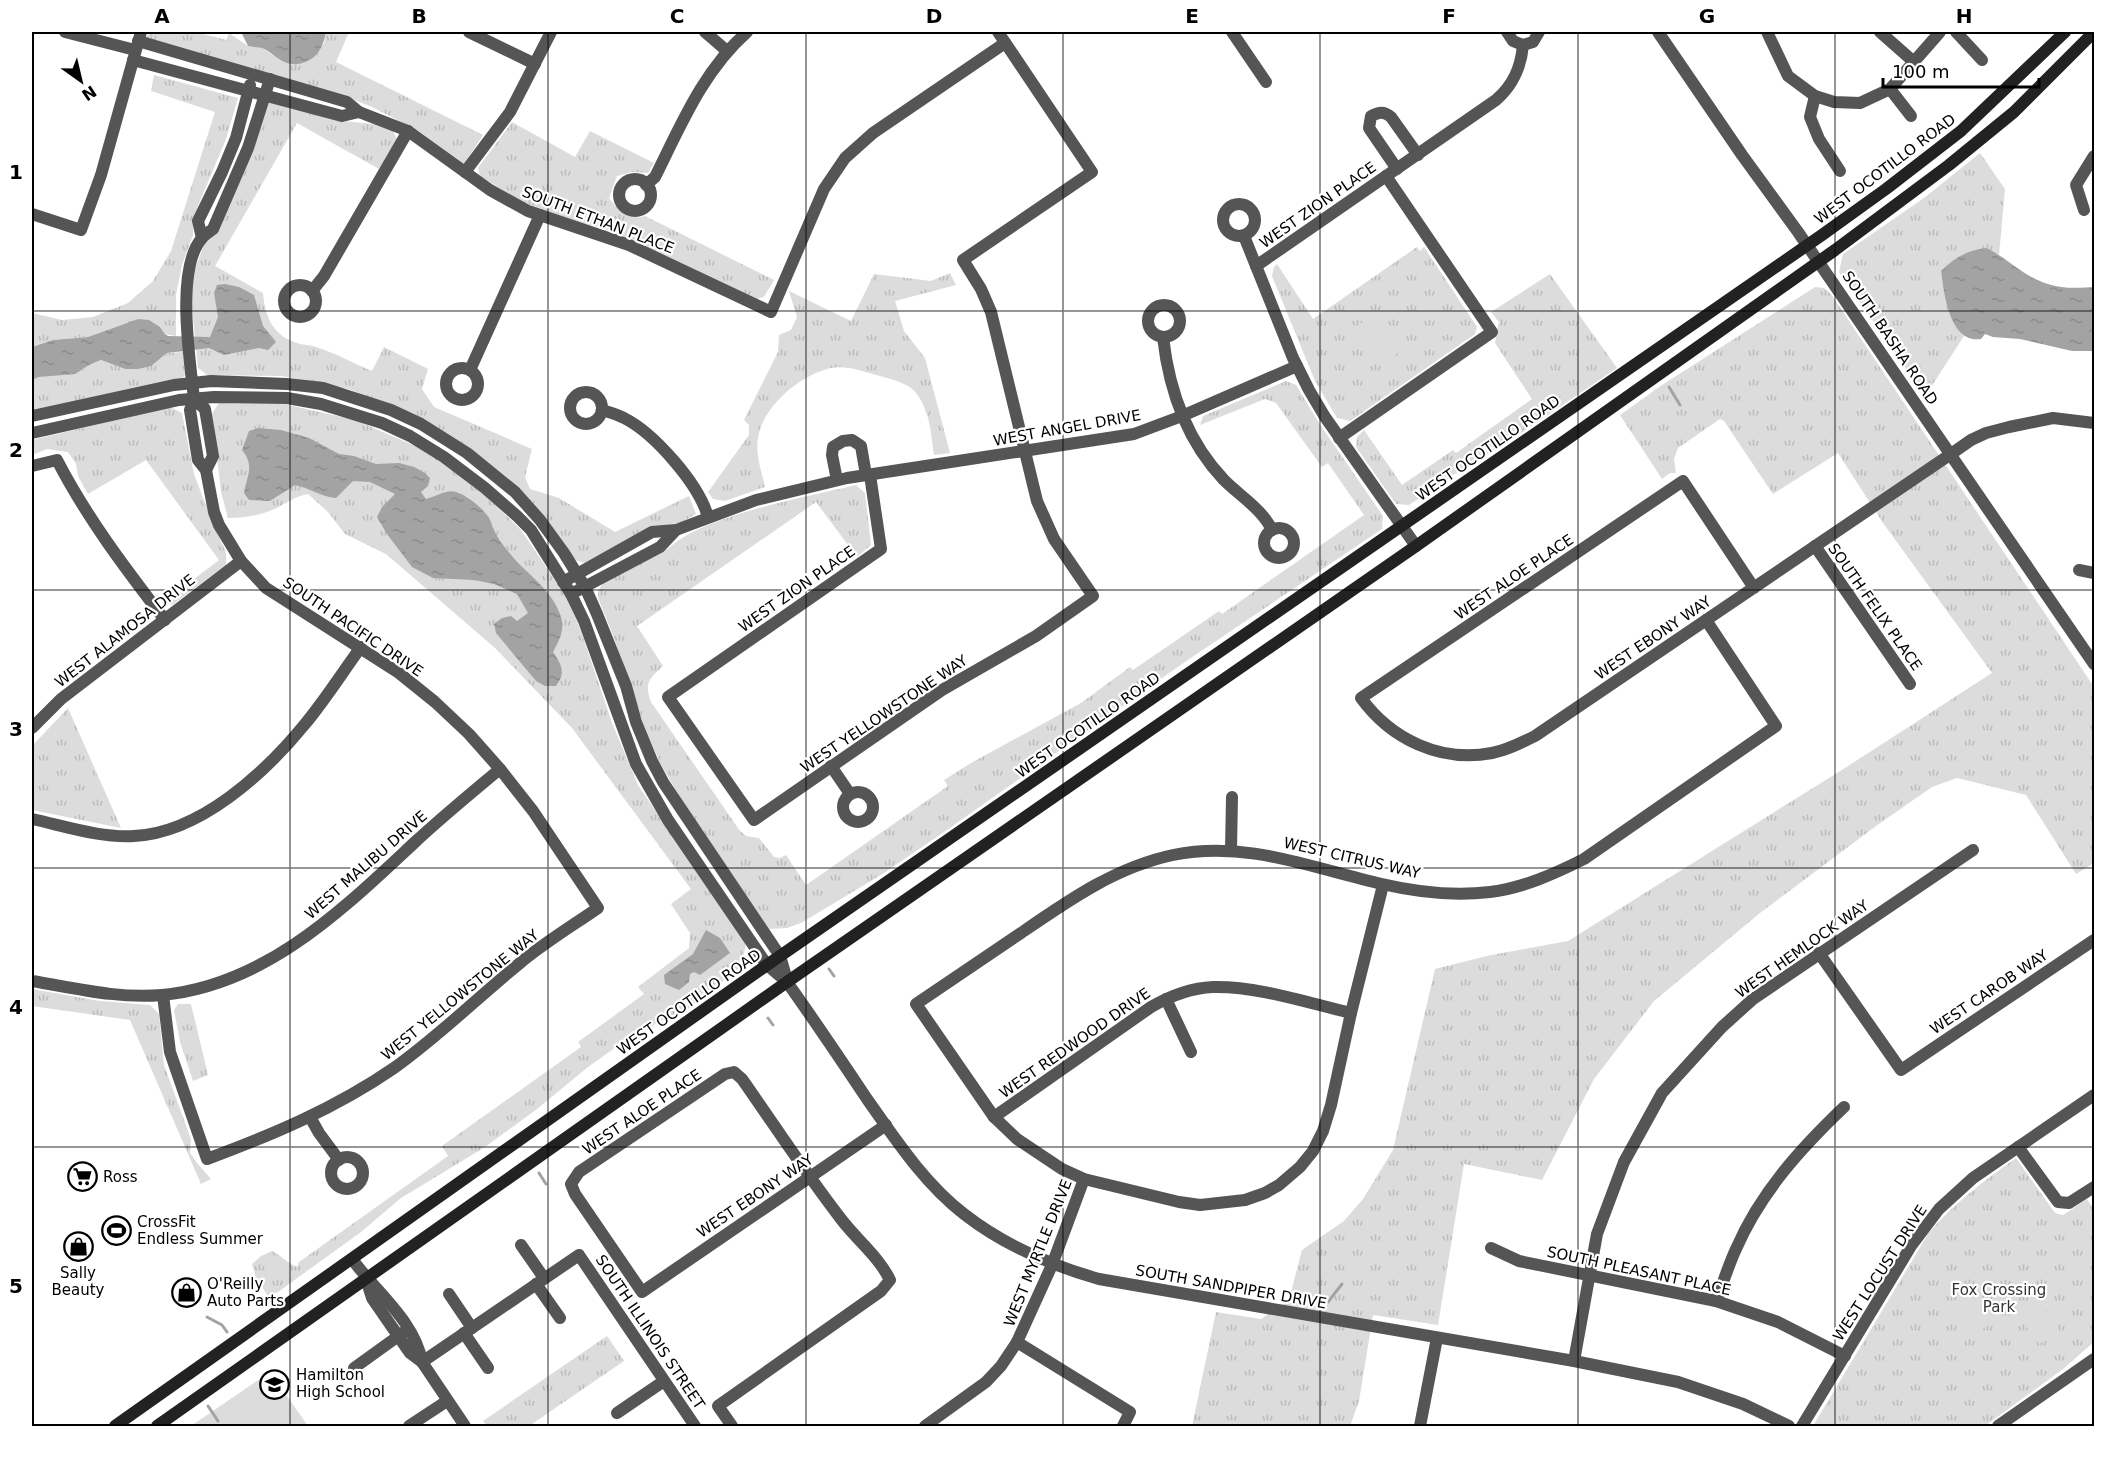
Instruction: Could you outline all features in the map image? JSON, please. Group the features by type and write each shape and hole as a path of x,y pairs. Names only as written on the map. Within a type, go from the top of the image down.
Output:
{"main road":[{"name":"WEST OCOTILLO ROAD","path":"115,1426 767,965 1886,189 1961,131 2065,32"},
{"path":"157,1426 787,981 1416,546 1818,261 1948,165 2014,112 2094,32"}],"street":[{"name":"SOUTH ETHAN PLACE","path":"65,32 137,46 253,75 347,102 359,112 408,131 490,190 528,212 629,245 771,312 824,189 845,158 873,133 1005,43"},
{"path":"469,32 535,64"},
{"path":"465,172 510,112 551,32"},
{"path":"705,32 727,51"},
{"path":"646,185 655,177 696,94 727,51 747,32"},
{"path":"998,32 1092,172 963,260 981,289 991,312 1025,452"},
{"path":"1232,32 1266,82"},
{"path":"1507,32 1513,41 1523,45 1533,42 1539,32"},
{"name":"SOUTH BASHA ROAD","path":"1658,32 2094,664"},
{"path":"1767,32 1788,76 1815,96 1834,102 1860,103 1890,89 1940,32"},
{"path":"1880,32 1914,62"},
{"path":"1956,32 1982,60"},
{"name":"WEST ZION PLACE","path":"1256,266 1502,94 1518,72 1523,45"},
{"name":"SOUTH ETHAN PLACE","path":"137,46 249,92 342,116 359,112"},
{"path":"32,214 81,230 99,183 137,46"},
{"name":"SOUTH PACIFIC DRIVE","path":"202,238 198,222 236,138 253,75"},
{"name":"SOUTH PACIFIC DRIVE","path":"270,80 249,148 213,229 202,238 190,266 185,301 194,399 205,409 213,456 206,470 214,512 225,537 241,561 266,588 399,673 469,734 533,811 598,908"},
{"path":"1890,89 1911,116"},
{"path":"1815,96 1810,117 1819,139 1840,171"},
{"name":"WEST ZION PLACE","path":"1397,169 1369,128 1371,116 1378,112 1385,112 1418,154"},
{"path":"312,291 324,276 408,131"},
{"path":"2084,210 2076,185 2094,156"},
{"path":"1340,438 1492,332 1386,176"},
{"path":"470,370 540,215"},
{"path":"1244,236 1297,366 1318,406 1416,546"},
{"path":"1163,337 1168,371 1182,416 1199,448 1212,466 1259,511 1272,530"},
{"name":"WEST ANGEL DRIVE","path":"563,582 652,532 676,530 781,492 837,480 1134,434 1182,416 1297,366"},
{"path":"32,416 192,383 211,381 287,384 323,388 401,415 467,453 515,492 540,520 577,573 626,686 636,722 652,761 663,782 780,956 787,981"},
{"path":"32,433 179,400 266,398 321,404 382,423 410,436 444,457 485,488 531,530 571,594 584,621 636,764 668,820 767,965 787,981"},
{"path":"602,410 625,418 660,447 685,476 708,517"},
{"name":"WEST EBONY WAY","path":"1361,699 1388,728 1404,739 1428,749 1468,755 1492,753 1515,746 1535,736 1971,440 2009,427 2052,418 2094,423"},
{"path":"837,480 832,454 833,447 843,441 852,440 861,446 868,475"},
{"name":"WEST YELLOWSTONE WAY","path":"754,820 942,690 1036,636 1093,596 1054,539 1044,519 1037,501 1025,452"},
{"path":"32,466 57,460 94,526 165,620"},
{"name":"WEST ZION PLACE","path":"754,820 668,697 881,549 868,475"},
{"name":"WEST ALOE PLACE","path":"1361,699 1683,481 1754,588"},
{"name":"WEST ANGEL DRIVE","path":"571,594 660,547 676,530"},
{"name":"SOUTH FELIX PLACE","path":"1815,546 1910,684"},
{"name":"WEST ALAMOSA DRIVE","path":"32,728 55,705 241,561"},
{"path":"2079,570 2094,573"},
{"name":"WEST CITRUS WAY","path":"994,1117 916,1004 1071,898 1124,870 1175,855 1231,850 1271,855 1383,885 1426,891 1490,892 1523,885 1584,859 1776,726 1706,620"},
{"path":"32,819 111,836 131,837 161,832 199,817 238,790 285,748 361,647"},
{"path":"831,766 850,794"},
{"name":"WEST MALIBU DRIVE","path":"32,981 114,995 183,993 223,982 276,956 339,912 436,823 500,769"},
{"path":"1231,850 1232,796"},
{"name":"WEST HEMLOCK WAY","path":"1575,1361 1588,1275 1608,1199 1624,1162 1662,1093 1706,1043 1753,999 1973,850"},
{"name":"WEST MYRTLE DRIVE","path":"925,1426 986,1382 1001,1366 1017,1341 1052,1265 1084,1179 1200,1205 1245,1200 1265,1193 1279,1185 1300,1167 1313,1151 1323,1131 1331,1105 1383,885"},
{"name":"WEST YELLOWSTONE WAY","path":"163,995 170,1052 207,1159 259,1140 310,1117 393,1068 432,1040 521,962 598,908"},
{"name":"WEST CAROB WAY","path":"1819,953 1901,1070 2094,939"},
{"name":"SOUTH SANDPIPER DRIVE","path":"787,981 918,1168 964,1214 1007,1242 1052,1265 1099,1280 1575,1361 1678,1382 1743,1404 1789,1426"},
{"name":"WEST REDWOOD DRIVE","path":"994,1117 1166,999 1190,991 1213,987 1252,990 1351,1013"},
{"path":"1166,999 1191,1052"},
{"name":"WEST ALOE PLACE","path":"642,1292 575,1194 571,1184 579,1172 726,1074 734,1072 742,1079 810,1177"},
{"name":"WEST LOCUST DRIVE","path":"1802,1426 1911,1246 1939,1209 1973,1178 2094,1095"},
{"path":"1716,1301 1736,1248 1771,1187 1810,1141 1844,1107"},
{"path":"310,1117 339,1160"},
{"path":"994,1117 1017,1139 1062,1169 1084,1179"},
{"name":"WEST EBONY WAY","path":"642,1292 886,1125"},
{"path":"2018,1148 2058,1202 2069,1203 2094,1187"},
{"path":"732,1426 718,1406 870,1299 890,1280 883,1266 852,1233 810,1177"},
{"path":"521,1245 560,1318"},
{"name":"SOUTH PLEASANT PLACE","path":"1491,1248 1519,1261 1716,1301 1778,1323 1845,1356"},
{"name":"SOUTH ILLINOIS STREET","path":"540,1281 579,1255 695,1426"},
{"path":"352,1259 366,1279 381,1291 403,1333 419,1347 422,1362 465,1426"},
{"path":"422,1362 540,1281"},
{"path":"449,1294 488,1368"},
{"path":"354,1368 403,1333"},
{"path":"1421,1426 1437,1338"},
{"path":"1017,1341 1130,1412 1123,1426"},
{"path":"1998,1426 2094,1359"},
{"path":"617,1413 664,1381"},
{"path":"409,1426 447,1401"}],"green space":[{"path":"149,32 195,32 227,40 229,33 248,46 262,48 279,59 324,44 326,32 349,32 336,62 483,135 464,164 419,131 372,107 339,94 146,39"},
{"path":"154,75 238,98 226,139 193,218 193,235 182,265 176,295 176,336 165,334 160,327 138,319 88,337 53,340 32,347 32,313 62,320 93,317 128,303 153,281 171,251 215,112 151,91"},
{"path":"267,102 342,121 374,124 393,131 397,139 379,169 297,123 215,266 263,293 271,324 281,335 299,344 323,349 372,371 384,347 428,369 422,389 434,407 532,449 525,477 530,489 559,498 615,532 689,496 696,514 682,522 650,529 585,563 575,560 545,519 417,417 349,389 282,376 207,375 198,368 191,298 192,277 205,242"},
{"path":"512,122 575,157 590,131 654,163 648,173 632,172 617,176 609,198 613,203 629,216 645,216 774,280 764,297 757,299 608,230 545,213 480,176 478,168"},
{"path":"1980,153 2005,189 1999,255 1987,248 1941,271 1951,315 1964,336 1931,387 1923,393 1839,272 1843,254 1924,198"},
{"path":"1417,247 1420,251 1424,247 1477,327 1475,334 1350,421 1337,418 1315,381 1272,276 1274,267 1277,264 1313,319"},
{"path":"950,273 956,285 895,301 904,331 925,358 950,453 934,455 925,408 914,390 892,379 860,370 831,368 820,371 797,384 769,411 759,433 757,446 765,487 725,501 713,499 708,492 749,435 749,425 744,420 778,352 779,335 791,330 797,317 789,291 851,321 874,274 931,281"},
{"path":"1550,274 1617,368 1508,442 1409,505 1396,504 1356,447 1357,437 1364,430 1402,485 1453,450 1456,453 1532,399 1495,343 1499,322 1491,312"},
{"path":"1815,287 1824,288 1831,294 2094,687 2094,863 2076,874 2026,795 1957,778 1932,787 1760,913 1654,1001 1594,1079 1542,1180 1464,1164 1438,1325 1373,1315 1359,1401 1350,1426 1192,1426 1216,1312 1261,1319 1289,1300 1302,1250 1344,1221 1363,1199 1393,1150 1435,969 1491,955 1568,941 1992,673 1883,523 1838,453 1773,494 1724,421 1720,419 1678,448 1674,459 1676,473 1670,473 1662,479 1620,415 1662,385"},
{"path":"1376,313 1402,350 1379,366 1353,329"},
{"path":"183,352 185,375 178,382 32,412 32,380 39,377 82,370 101,360 125,369 161,358 167,353"},
{"path":"1286,381 1296,385 1319,423 1383,516 1382,529 1182,664 884,873 801,923 787,928 769,929 689,812 661,765 645,728 598,598 598,591 603,583 669,548 685,536 731,517 856,485 865,493 871,545 857,557 816,502 637,626 663,666 649,682 651,702 740,831 746,836 759,838 774,857 780,858 786,855 806,885 948,786 944,780 1081,703 1130,667 1133,670 1219,611 1222,614 1364,515 1328,463 1322,467 1276,403 1265,399 1200,425 1203,416"},
{"path":"220,401 284,404 355,420 429,452 485,495 521,530 568,599 612,723 638,785 746,944 741,967 685,1011 670,1016 626,1040 485,1147 401,1198 361,1232 278,1292 268,1296 256,1278 252,1264 261,1256 272,1251 297,1267 299,1262 448,1156 442,1146 581,1047 578,1042 644,994 638,987 689,948 690,933 671,904 691,889 572,728 495,648 386,554 345,534 328,512 308,494 261,514 228,518 221,492 212,414"},
{"path":"170,407 182,413 194,474 226,552 226,565 172,605 164,602 219,560 146,460 88,494 78,476 76,464 68,452 47,449 32,455 32,440"},
{"path":"68,708 121,828 32,810 32,746"},
{"path":"32,989 100,1001 150,1005 159,1014 164,1065 191,1139 190,1153 211,1179 201,1184 130,1020 32,1006"},
{"path":"178,1004 191,1004 208,1075 193,1081 180,1042 174,1010"},
{"name":"Fox Crossing Park","path":"2016,1158 2055,1213 2063,1215 2087,1199 2094,1210 2094,1342 2063,1369 1985,1426 1813,1426 1928,1234 1969,1193"},
{"path":"1969,1291 1992,1323 1973,1335 1951,1303"},
{"path":"2036,1298 2059,1330 2039,1344 2016,1312"},
{"path":"607,1336 624,1361 529,1426 487,1426 483,1421"},
{"path":"270,1372 308,1426 191,1426"}],"water":[{"path":"241,32 326,32 316,55 306,62 292,64 284,62 262,48 248,46"},
{"path":"1987,248 2025,273 2053,286 2094,287 2094,351 2072,351 2020,339 1993,337 1985,334 1981,339 1962,334 1947,304 1941,271 1962,255"},
{"path":"217,285 239,287 254,295 263,326 276,342 268,350 259,348 224,355 209,348 167,353 151,366 138,369 125,369 101,360 75,374 39,377 32,380 32,347 53,340 88,337 138,319 149,320 168,336 210,337 218,317 214,293"},
{"path":"258,428 281,430 309,438 339,454 354,456 376,464 399,463 414,467 430,478 428,486 421,492 426,499 452,491 477,504 489,518 505,548 544,589 557,607 561,617 562,631 553,652 561,665 562,673 556,686 545,686 536,681 496,633 494,624 502,618 511,616 517,621 528,613 517,594 494,584 474,580 433,578 412,567 377,517 382,507 395,494 370,482 353,481 336,498 295,485 270,501 249,500 244,493 249,466 242,450 249,431"},
{"path":"706,930 720,938 730,953 700,975 694,972 690,974 689,982 679,990 665,984 664,975 693,954"}],"waterway":[{"path":"1669,387 1680,405"},
{"path":"829,969 834,976"},
{"path":"768,1018 773,1025"},
{"path":"539,1173 546,1184"},
{"path":"1328,1302 1342,1284"},
{"path":"207,1317 222,1325 227,1332"},
{"path":"208,1406 218,1421"}],"place":[{"name":"Ross","path":"82,1177"},
{"name":"CrossFit Endless Summer","path":"116,1231"},
{"name":"Sally Beauty","path":"78,1246"},
{"name":"O'Reilly Auto Parts","path":"186,1293"},
{"name":"Hamilton High School","path":"275,1384"}]}
